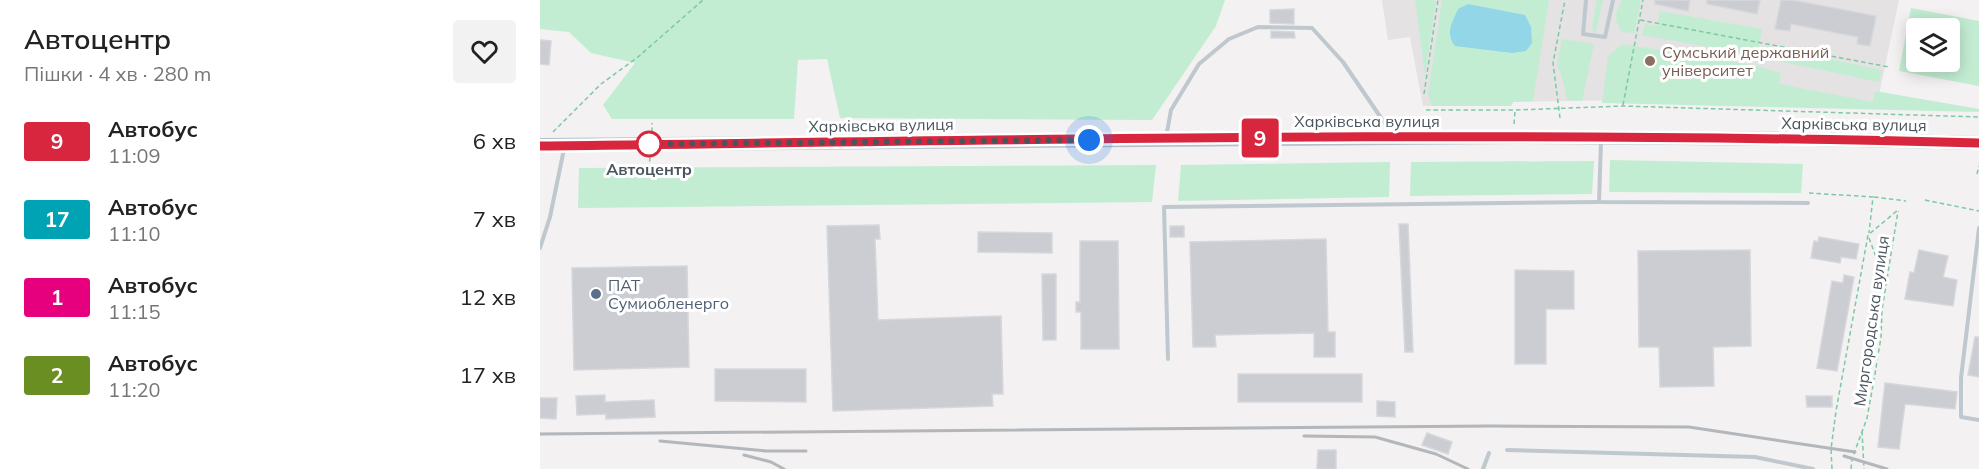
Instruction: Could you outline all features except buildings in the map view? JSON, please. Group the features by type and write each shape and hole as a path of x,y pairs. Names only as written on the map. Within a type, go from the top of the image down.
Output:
{"main road":[{"name":"Харківська вулиця","path":"540,146 1514,137 1979,143"}],"lane":[{"path":"1586,0 1583,34 1605,37 1613,0"},
{"path":"1166,139 1171,110 1199,64 1229,39 1258,27 1312,28 1343,62 1394,138"},
{"path":"1599,202 1601,137"},
{"path":"540,248 550,217 565,145"},
{"path":"1168,359 1164,207 1599,202 1808,203"},
{"path":"1979,228 1961,378 1961,417 1979,420"},
{"path":"1508,450 1755,457 1813,469"},
{"path":"1483,469 1489,453"}],"path":[{"path":"540,146 601,84 638,57 703,0"},
{"path":"1424,94 1438,0"},
{"path":"1560,117 1553,63 1565,0"},
{"path":"1623,106 1644,0"},
{"path":"1640,20 1889,66"},
{"path":"1426,110 1515,110 1623,106 1979,117"},
{"path":"1514,137 1515,110"},
{"path":"1977,174 1979,166"},
{"path":"1809,193 1873,196 1906,201"},
{"path":"1833,469 1831,449 1836,411 1873,196"},
{"path":"1925,200 1979,211"},
{"name":"Миргородська вулиця","path":"1851,469 1852,459 1867,418 1874,380 1881,337 1882,310 1898,210 1868,235"},
{"path":"1868,235 1886,283"},
{"path":"1862,430 1864,469"}],"shaded area":[{"name":"Сумський державний університет","path":"1382,0 1899,0 1876,109 1631,100 1513,102 1511,106 1423,106 1410,37 1388,40"}],"green space":[{"path":"540,0 1225,0 1216,26 1152,120 840,118 827,59 798,60 794,119 612,119 603,105 635,63 591,53 569,32 540,29"},
{"path":"1415,0 1436,0 1425,74"},
{"path":"1442,0 1549,0 1533,101 1513,102 1511,106 1432,106 1428,94"},
{"path":"1597,0 1603,0 1595,35 1592,28"},
{"path":"1622,0 1641,0 1634,33 1622,32 1617,24 1617,12"},
{"path":"1911,8 1979,21 1979,86 1899,71 1906,34 1906,72 1960,72 1960,18 1909,18"},
{"path":"1660,11 1762,29 1757,56 1642,35 1645,24 1657,26"},
{"path":"1562,39 1594,44 1582,101 1567,100 1557,64"},
{"path":"1623,44 1758,66 1781,73 1779,84 1873,102 1875,91 1979,109 1979,112 1602,103 1608,56"},
{"path":"1766,46 1882,70 1879,82 1764,58"},
{"path":"1610,160 1803,164 1801,193 1609,192"},
{"path":"1594,161 1592,194 1410,196 1411,162"},
{"path":"1390,162 1389,197 1178,201 1181,165"},
{"path":"1156,165 1152,202 578,208 579,168"}],"water":[{"path":"1468,4 1525,15 1531,27 1532,43 1526,51 1512,53 1455,46 1450,37 1452,23 1458,9"}],"railway":[{"path":"540,434 1491,426 1689,427 1855,452"},
{"path":"1304,436 1375,437 1436,454 1468,469"},
{"path":"660,441 766,451 806,451"},
{"path":"744,455 771,462 784,469"},
{"path":"1844,456 1887,469"}],"bus line":[{"name":"9","path":"540,146 1514,137 1979,143"}],"place":[{"name":"Сумський державний університет","path":"1650,61"},
{"name":"Автоцентр","path":"649,144"},
{"name":"ПАТ Сумиобленерго","path":"596,294"}],"route":[{"path":"649,144 1089,140"}]}
